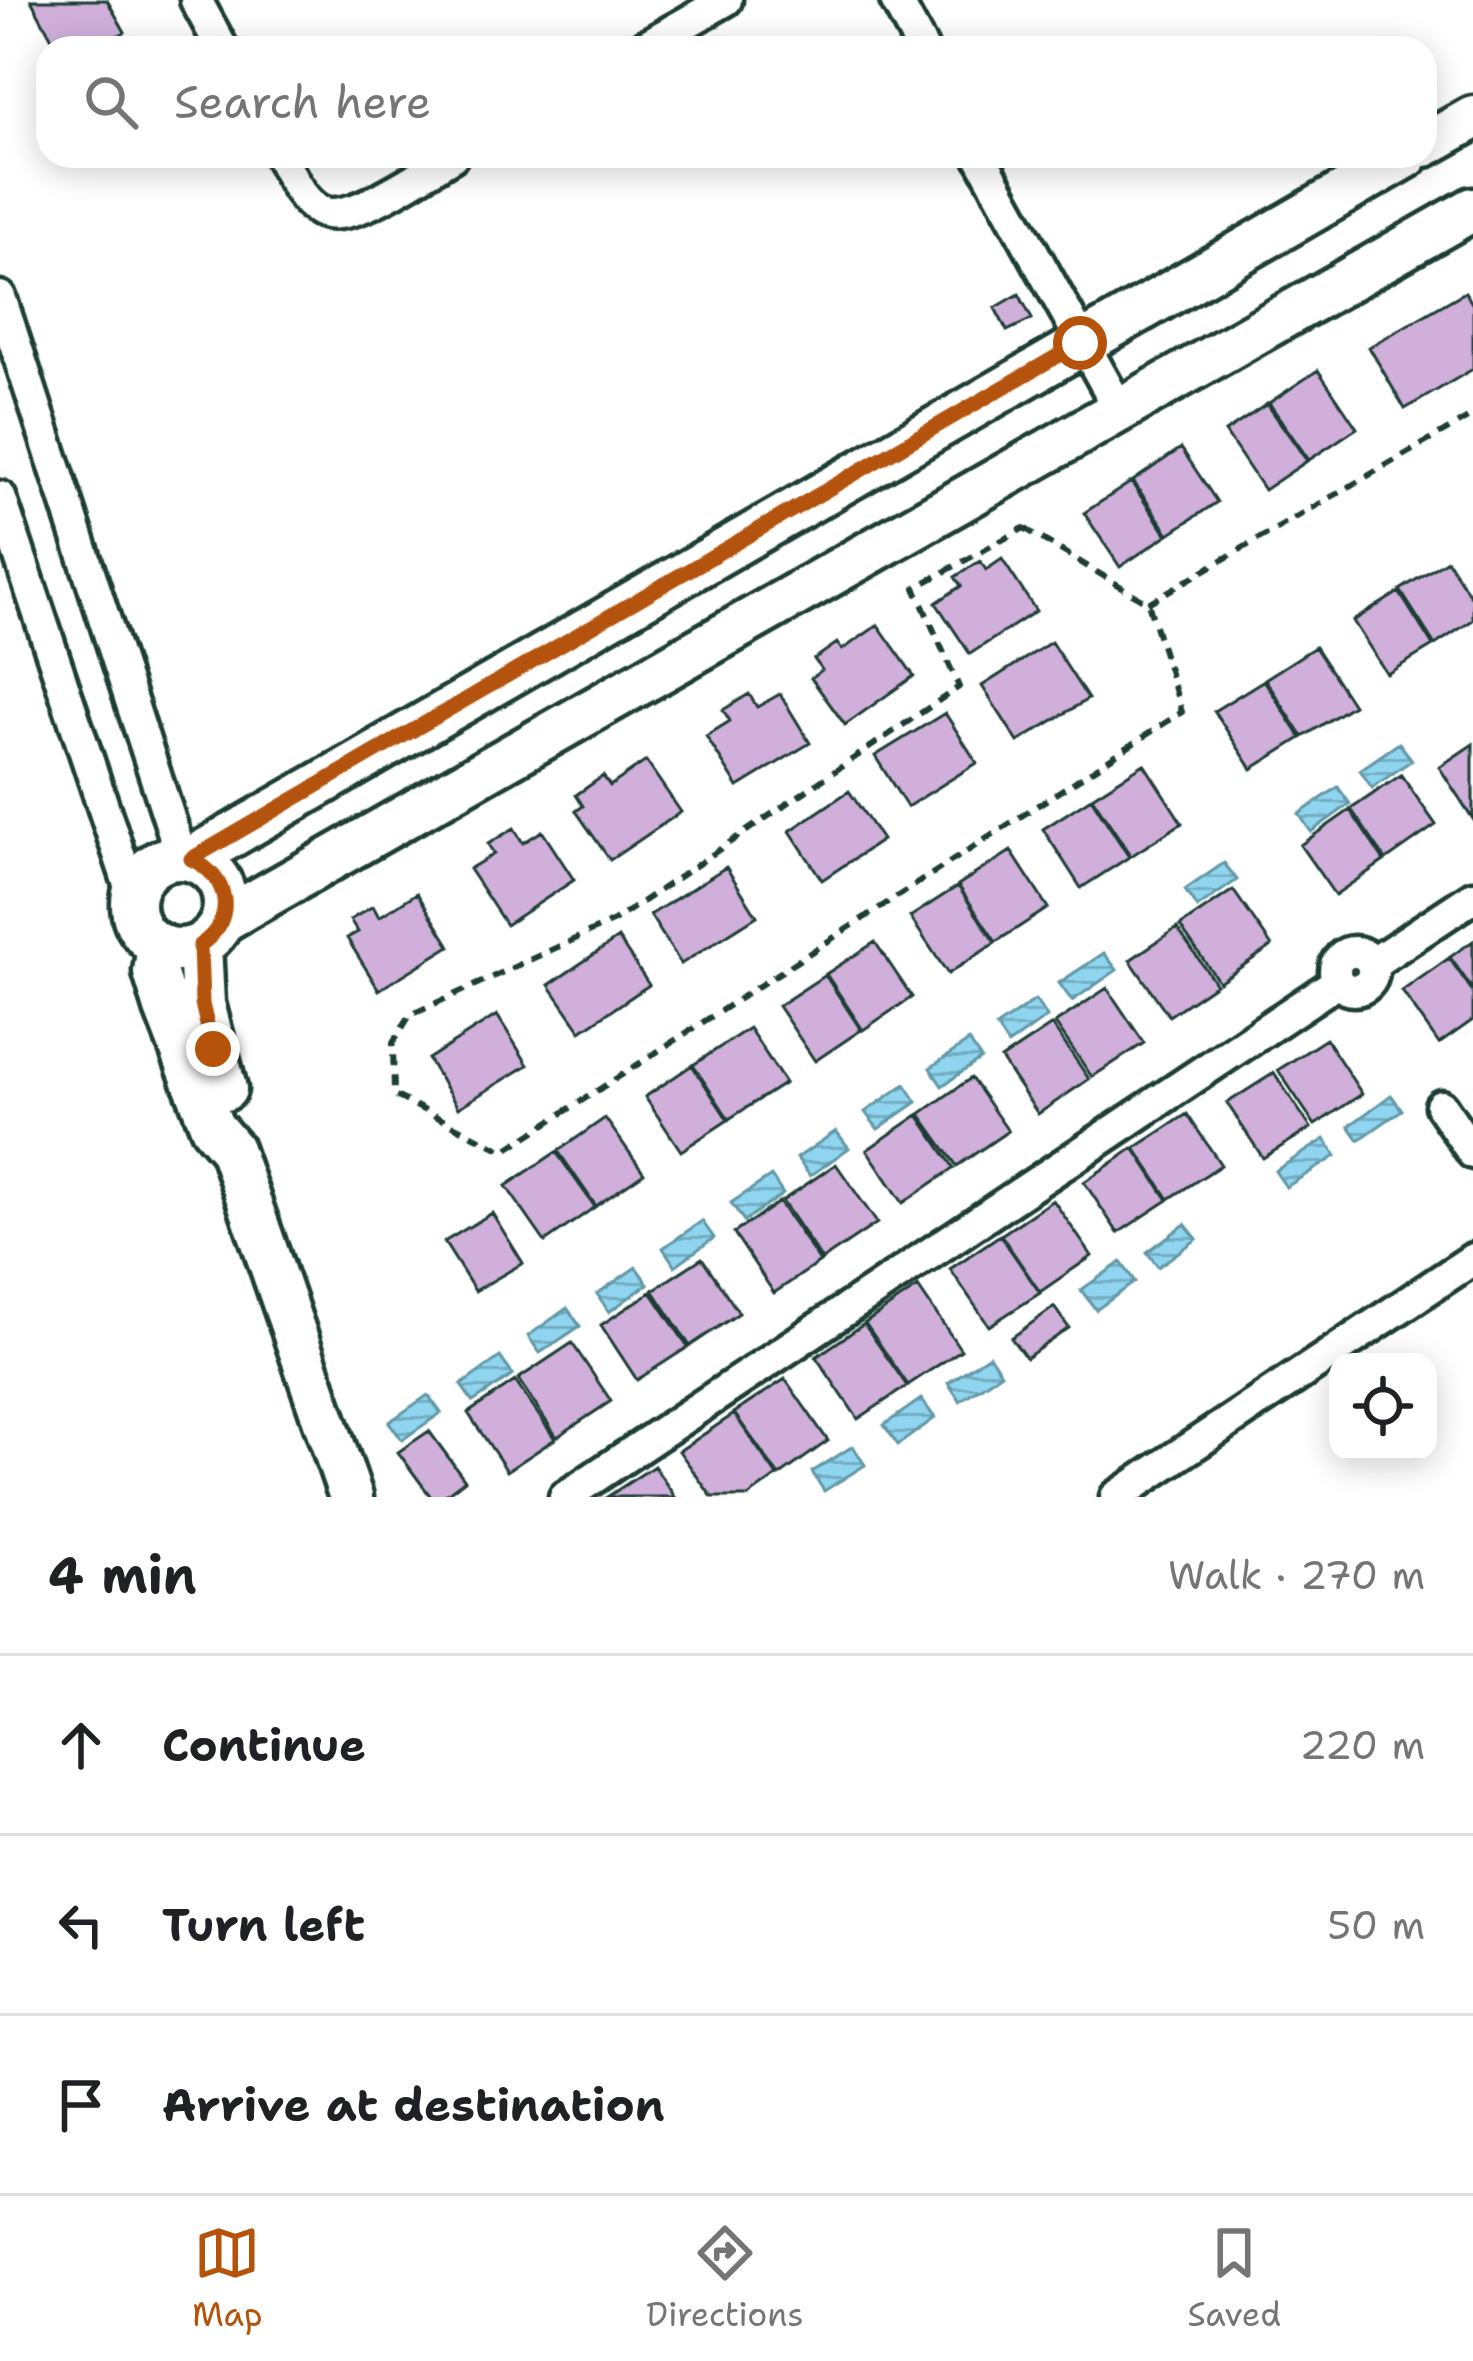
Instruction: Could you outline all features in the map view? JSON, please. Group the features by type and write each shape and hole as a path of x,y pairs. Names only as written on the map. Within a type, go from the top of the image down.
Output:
{"street":[{"path":"196,0 216,36"},
{"path":"663,36 726,0"},
{"path":"896,0 916,36"},
{"path":"1437,139 1473,118"},
{"path":"288,168 316,208 331,214 355,212 431,168"},
{"path":"986,168 1121,412"},
{"path":"194,937 140,930 134,896 147,870 159,862 187,859 1386,168"},
{"path":"351,1497 231,1149 212,1127 155,972 194,937 1473,209"},
{"path":"0,297 187,859"},
{"path":"0,497 134,896"},
{"path":"187,859 205,866 224,890 194,937"},
{"path":"565,1497 1337,982 1354,991 1363,989 1370,983 1372,964 1473,897"},
{"path":"1441,1106 1473,1153"},
{"path":"1115,1497 1473,1259"}],"path":[{"path":"1148,603 1473,415"},
{"path":"1024,528 1148,603 1182,712 504,1151 394,1095 393,1043 410,1016 614,921 959,687 915,588 1024,528"}],"water":[{"path":"1399,743 1412,760 1372,788 1360,770"},
{"path":"1338,787 1350,804 1311,832 1299,814"},
{"path":"1224,863 1237,880 1197,908 1185,890"},
{"path":"1104,953 1117,970 1072,1001 1059,983"},
{"path":"1035,1000 1047,1017 1008,1045 996,1027"},
{"path":"969,1041 981,1059 942,1086 930,1068"},
{"path":"905,1084 917,1102 878,1129 865,1112"},
{"path":"1391,1095 1402,1110 1359,1140 1349,1126"},
{"path":"836,1131 849,1148 810,1176 797,1158"},
{"path":"1325,1139 1336,1156 1286,1187 1275,1171"},
{"path":"771,1176 783,1194 744,1221 731,1203"},
{"path":"702,1221 714,1238 675,1266 663,1248"},
{"path":"1185,1224 1197,1239 1158,1267 1147,1252"},
{"path":"1121,1262 1135,1282 1096,1310 1081,1290"},
{"path":"636,1267 648,1284 609,1312 597,1294"},
{"path":"567,1308 580,1326 540,1353 528,1336"},
{"path":"989,1355 1001,1373 960,1401 948,1383"},
{"path":"500,1357 513,1375 473,1402 461,1385"},
{"path":"428,1395 441,1413 402,1440 389,1422"},
{"path":"921,1399 935,1418 898,1445 884,1425"},
{"path":"853,1446 865,1465 824,1491 812,1472"}],"building":[{"path":"31,0 107,0 125,32 117,36 50,36"},
{"path":"1465,292 1473,305 1473,369 1405,409 1369,347"},
{"path":"1019,294 1032,319 1007,331 995,308"},
{"path":"1318,370 1357,428 1309,460 1269,403"},
{"path":"1267,404 1307,461 1264,490 1225,432"},
{"path":"1181,448 1217,502 1169,534 1133,481"},
{"path":"1131,482 1167,535 1120,567 1084,513"},
{"path":"1002,559 1036,611 970,654 936,603 961,586 955,577 980,561 986,570"},
{"path":"1447,560 1473,600 1473,620 1435,645 1400,590"},
{"path":"1399,592 1433,646 1387,674 1353,621"},
{"path":"878,625 914,676 845,725 811,678 822,670 814,659 837,643 842,650"},
{"path":"1051,642 1088,699 1018,742 982,686"},
{"path":"1315,647 1353,705 1303,737 1265,679"},
{"path":"1264,680 1301,738 1252,769 1214,711"},
{"path":"749,694 757,707 780,694 810,743 738,787 706,736 730,721 723,710"},
{"path":"945,713 977,763 907,807 875,756"},
{"path":"1473,744 1473,819 1439,767"},
{"path":"646,761 681,812 610,860 576,811 583,806 576,795 603,776 610,786"},
{"path":"1144,764 1182,823 1131,856 1092,797"},
{"path":"1401,775 1436,825 1386,860 1351,809"},
{"path":"849,791 882,840 822,880 790,831"},
{"path":"1091,798 1129,857 1081,888 1043,829"},
{"path":"1350,810 1384,861 1335,895 1300,845"},
{"path":"514,828 523,843 542,831 574,880 506,925 469,869 494,854 488,844"},
{"path":"1011,851 1048,908 996,942 958,885"},
{"path":"726,867 757,916 681,964 650,915"},
{"path":"958,886 995,943 948,974 910,917"},
{"path":"1233,890 1272,946 1219,982 1180,926"},
{"path":"417,893 450,946 379,990 347,938 358,932 350,920 373,906 379,917"},
{"path":"1177,928 1216,984 1169,1016 1130,960"},
{"path":"618,938 649,985 581,1031 549,985"},
{"path":"1473,941 1473,990 1450,957"},
{"path":"875,942 912,997 863,1030 826,974"},
{"path":"1449,958 1473,992 1473,1020 1439,1044 1402,991"},
{"path":"825,975 861,1030 815,1061 778,1006"},
{"path":"1107,988 1144,1043 1092,1077 1055,1023"},
{"path":"497,1015 528,1065 458,1108 428,1059"},
{"path":"1052,1025 1089,1079 1038,1114 1001,1059"},
{"path":"749,1028 785,1083 729,1119 693,1065"},
{"path":"1326,1039 1362,1094 1315,1125 1278,1070"},
{"path":"692,1065 728,1120 681,1151 645,1097"},
{"path":"1274,1073 1311,1128 1263,1158 1227,1103"},
{"path":"971,1078 1008,1131 957,1166 920,1114"},
{"path":"1187,1114 1221,1165 1169,1199 1135,1148"},
{"path":"918,1115 954,1168 903,1203 867,1150"},
{"path":"605,1118 644,1173 596,1206 558,1151"},
{"path":"1134,1148 1168,1200 1118,1233 1084,1182"},
{"path":"556,1152 595,1207 545,1242 506,1186"},
{"path":"836,1164 877,1223 822,1260 782,1201"},
{"path":"1053,1200 1092,1256 1040,1292 1001,1235"},
{"path":"779,1202 820,1262 774,1293 734,1233"},
{"path":"492,1213 523,1263 475,1291 444,1242"},
{"path":"1000,1235 1040,1293 989,1326 950,1269"},
{"path":"702,1258 739,1313 690,1346 653,1290"},
{"path":"918,1287 961,1350 908,1385 865,1323"},
{"path":"651,1292 688,1347 637,1380 601,1325"},
{"path":"1054,1307 1069,1328 1026,1358 1011,1338"},
{"path":"864,1324 907,1386 858,1419 816,1357"},
{"path":"572,1343 611,1401 557,1437 518,1379"},
{"path":"785,1379 828,1441 779,1476 734,1413"},
{"path":"515,1381 555,1439 507,1471 468,1413"},
{"path":"734,1414 777,1476 748,1497 712,1497 679,1451"},
{"path":"429,1431 465,1480 443,1497 431,1497 398,1452"},
{"path":"654,1466 675,1497 607,1497"}],"route":[{"path":"213,1049 202,1004 200,945 223,921 226,905 216,876 191,859 1080,343"}]}
